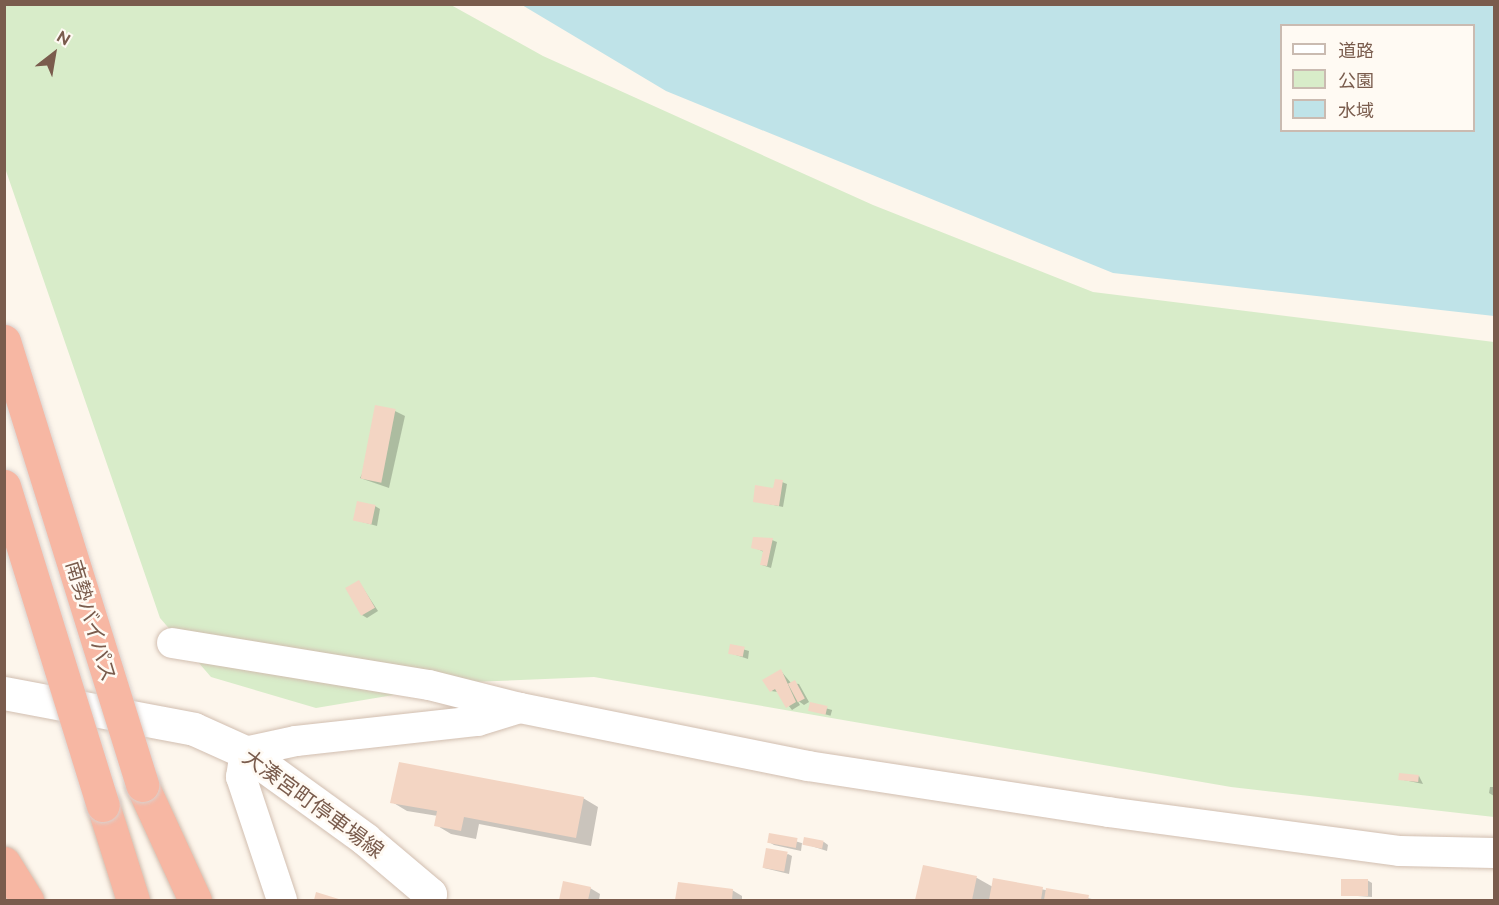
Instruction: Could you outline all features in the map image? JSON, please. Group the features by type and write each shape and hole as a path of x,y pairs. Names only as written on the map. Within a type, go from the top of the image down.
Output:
{"highway":[{"name":"南勢バイパス","path":"4,341 178,900"},
{"name":"南勢バイパス","path":"4,486 133,900"},
{"path":"142,785 195,900"},
{"path":"103,805 117,900"},
{"path":"4,862 27,900"}],"main road":[{"name":"大湊宮町停車場線","path":"4,693 194,729 245,752 356,832 432,898"}],"street":[{"path":"172,643 429,685 519,708 808,766 1108,812 1400,851 1494,853"},
{"path":"282,900 241,777 245,752 296,741 478,722 519,708"}],"green space":[{"path":"4,5 451,5 543,56 873,205 1093,292 1494,342 1494,817 1231,787 594,677 471,682 316,708 211,677 160,618 5,168"}],"water":[{"path":"522,5 1494,5 1494,316 1113,273 666,91"}],"building":[{"path":"375,405 396,409 381,483 361,479"},
{"path":"775,479 783,480 779,506 753,502 755,485 773,488"},
{"path":"357,501 376,505 371,525 353,521"},
{"path":"753,537 773,538 767,566 760,565 763,551 751,548"},
{"path":"359,580 375,608 361,616 345,588"},
{"path":"730,644 745,647 743,657 728,654"},
{"path":"781,669 796,702 786,708 775,689 770,692 762,680"},
{"path":"795,680 805,699 798,702 788,684"},
{"path":"810,702 828,706 826,715 808,711"},
{"path":"399,762 584,797 576,838 464,817 461,831 434,826 437,811 390,803"},
{"path":"1399,773 1419,775 1418,782 1398,780"},
{"path":"769,833 798,838 796,848 767,843"},
{"path":"804,837 824,841 822,849 802,845"},
{"path":"766,848 788,852 784,872 763,868"},
{"path":"923,865 977,876 972,900 915,900"},
{"path":"993,878 1043,887 1041,900 989,900"},
{"path":"1341,879 1368,879 1368,896 1341,896"},
{"path":"563,881 591,887 588,900 559,900"},
{"path":"678,882 733,889 732,900 675,900"},
{"path":"1046,888 1089,895 1088,900 1044,900"},
{"path":"316,892 342,900 314,900"}]}
